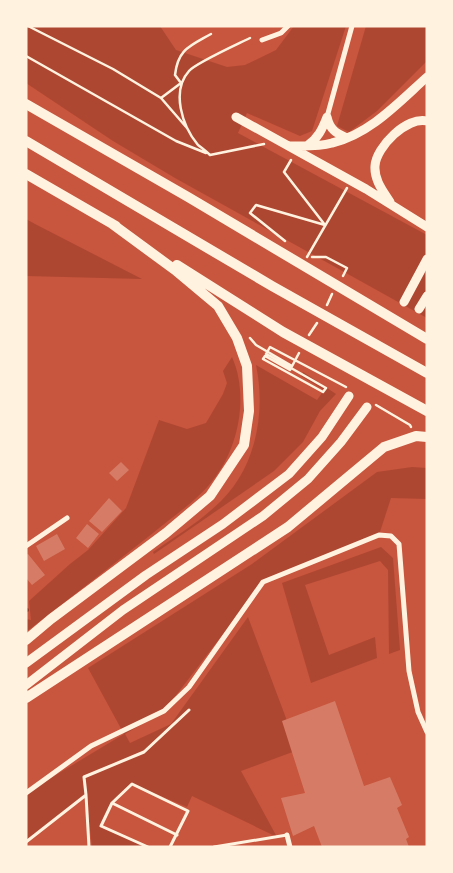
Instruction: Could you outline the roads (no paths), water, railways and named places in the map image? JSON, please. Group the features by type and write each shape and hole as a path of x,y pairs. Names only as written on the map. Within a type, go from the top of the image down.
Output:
{"highway":[{"path":"26,104 188,197 427,339"},
{"path":"26,141 272,286 427,373"},
{"path":"26,174 111,223 283,332 427,411"},
{"path":"26,640 51,619 166,533 210,496 244,446 249,411 247,366 237,338 218,306 175,270 111,223"},
{"path":"26,698 288,527 384,447 416,436 427,437"}],"main road":[{"path":"284,144 306,146 332,144 347,138 379,120 427,77"},
{"path":"236,117 366,189 427,228"},
{"path":"327,118 333,132 347,138"},
{"path":"306,146 316,140 327,118"},
{"path":"393,206 376,176 374,166 377,156 394,135 415,121 427,121"},
{"path":"404,302 427,259"},
{"path":"419,309 427,296"},
{"path":"26,663 146,575 222,524 289,474 322,436 349,396"},
{"path":"26,685 123,610 263,516 308,480 341,442 367,407"}],"street":[{"path":"262,40 281,34 288,26"},
{"path":"327,118 352,26"},
{"path":"26,546 67,518"},
{"path":"26,793 91,746 164,711 189,687 263,582 380,535 391,536 399,544 409,671 418,712 427,732"},
{"path":"287,836 290,847"}],"lane":[{"path":"89,847 84,777 144,752 189,710"},
{"path":"148,847 101,826 112,803 132,784 188,811 170,847"},
{"path":"26,842 86,795"},
{"path":"112,803 177,835"},
{"path":"214,847 287,836"}]}
